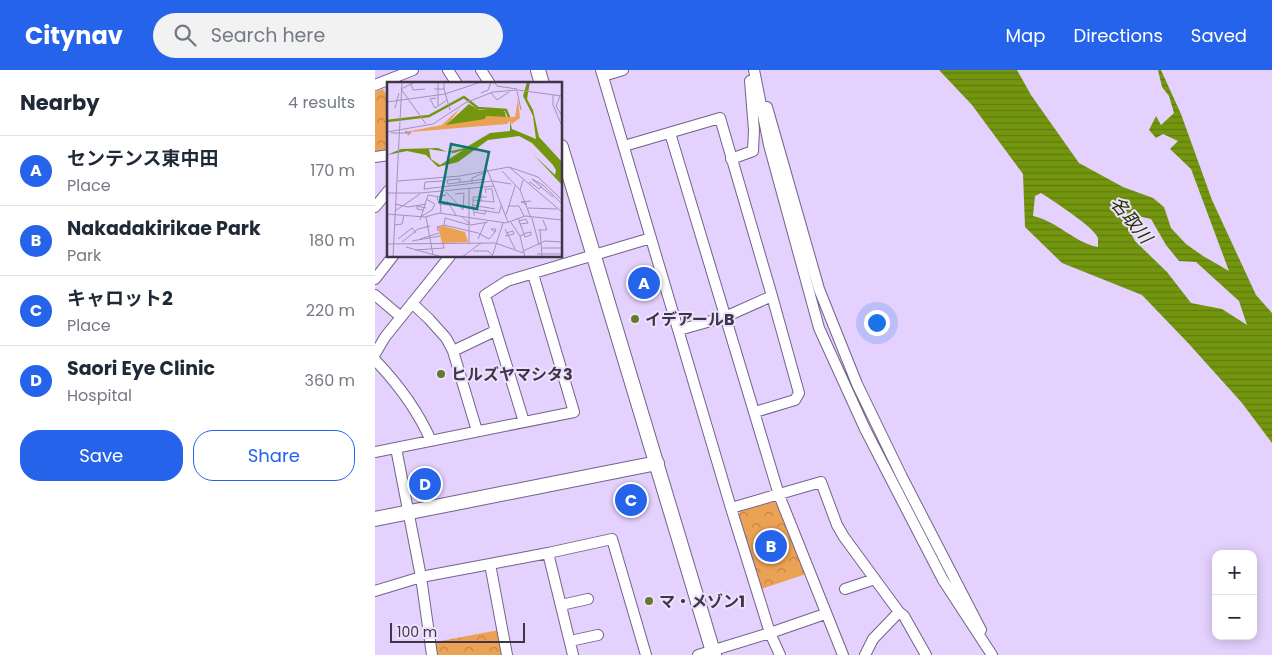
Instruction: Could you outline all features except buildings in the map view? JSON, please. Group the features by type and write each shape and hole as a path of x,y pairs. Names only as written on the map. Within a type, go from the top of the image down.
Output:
{"street":[{"path":"400,80 413,70"},
{"path":"448,70 456,82"},
{"path":"481,70 489,82"},
{"path":"623,70 602,73 731,508 770,634 780,655"},
{"path":"731,159 753,151 754,130 749,72 753,70"},
{"path":"753,70 769,145 819,328 865,428 939,572 993,655"},
{"path":"753,70 819,289 857,384 993,655"},
{"path":"624,146 720,118 799,394 795,400 755,412"},
{"path":"670,133 779,496 843,655"},
{"path":"563,154 713,653"},
{"path":"375,207 387,192"},
{"path":"524,422 485,295 507,281 651,238"},
{"path":"375,278 391,258"},
{"path":"375,354 385,337 448,258"},
{"path":"375,452 574,412 533,274"},
{"path":"375,295 401,317"},
{"path":"679,330 725,317 772,296"},
{"path":"412,303 429,318 446,338 453,351 477,431"},
{"path":"453,351 495,331"},
{"path":"375,360 423,423 431,441"},
{"path":"396,448 410,512 432,655"},
{"path":"375,519 657,463"},
{"path":"731,508 779,496 821,482 837,525 899,612 904,616 926,655"},
{"path":"375,591 421,577 612,540 646,655"},
{"path":"548,553 573,655"},
{"path":"490,564 507,655"},
{"path":"845,589 875,579"},
{"path":"561,604 589,599"},
{"path":"865,655 873,639 899,612"},
{"path":"698,655 713,653 825,614"},
{"path":"570,642 598,635"}],"green space":[{"path":"383,89 387,96 387,150 375,152 375,92"},
{"path":"771,501 778,504 806,574 761,589 739,518 740,510"},
{"path":"499,630 504,655 437,655 435,642"}],"shaded area":[{"path":"939,70 1017,70 1031,95 1079,163 1123,187 1153,198 1164,207 1171,228 1186,244 1229,271 1191,169 1170,149 1178,141 1163,134 1156,138 1149,130 1156,116 1161,125 1174,113 1169,96 1162,87 1158,70 1161,70 1181,114 1212,200 1256,295 1272,313 1272,443 1242,403 1142,295 1062,263 1025,227 1023,174 972,105","holes":["1041,193 1089,227 1098,238 1098,247 1081,241 1051,223 1033,216 1035,196","1120,212 1151,219 1166,245 1179,261 1196,262 1239,301 1247,325 1222,309 1191,303 1167,272 1135,241"]}],"place":[{"name":"センテンス東中田","path":"644,283"},
{"name":"イデアールB","path":"635,319"},
{"name":"ヒルズヤマシタ3","path":"441,374"},
{"name":"Saori Eye Clinic","path":"425,484"},
{"name":"キャロット2","path":"631,500"},
{"name":"Nakadakirikae Park","path":"771,546"},
{"name":"マ・メゾン1","path":"649,601"}],"water label":[{"name":"名取川","path":"1131,220"}]}
